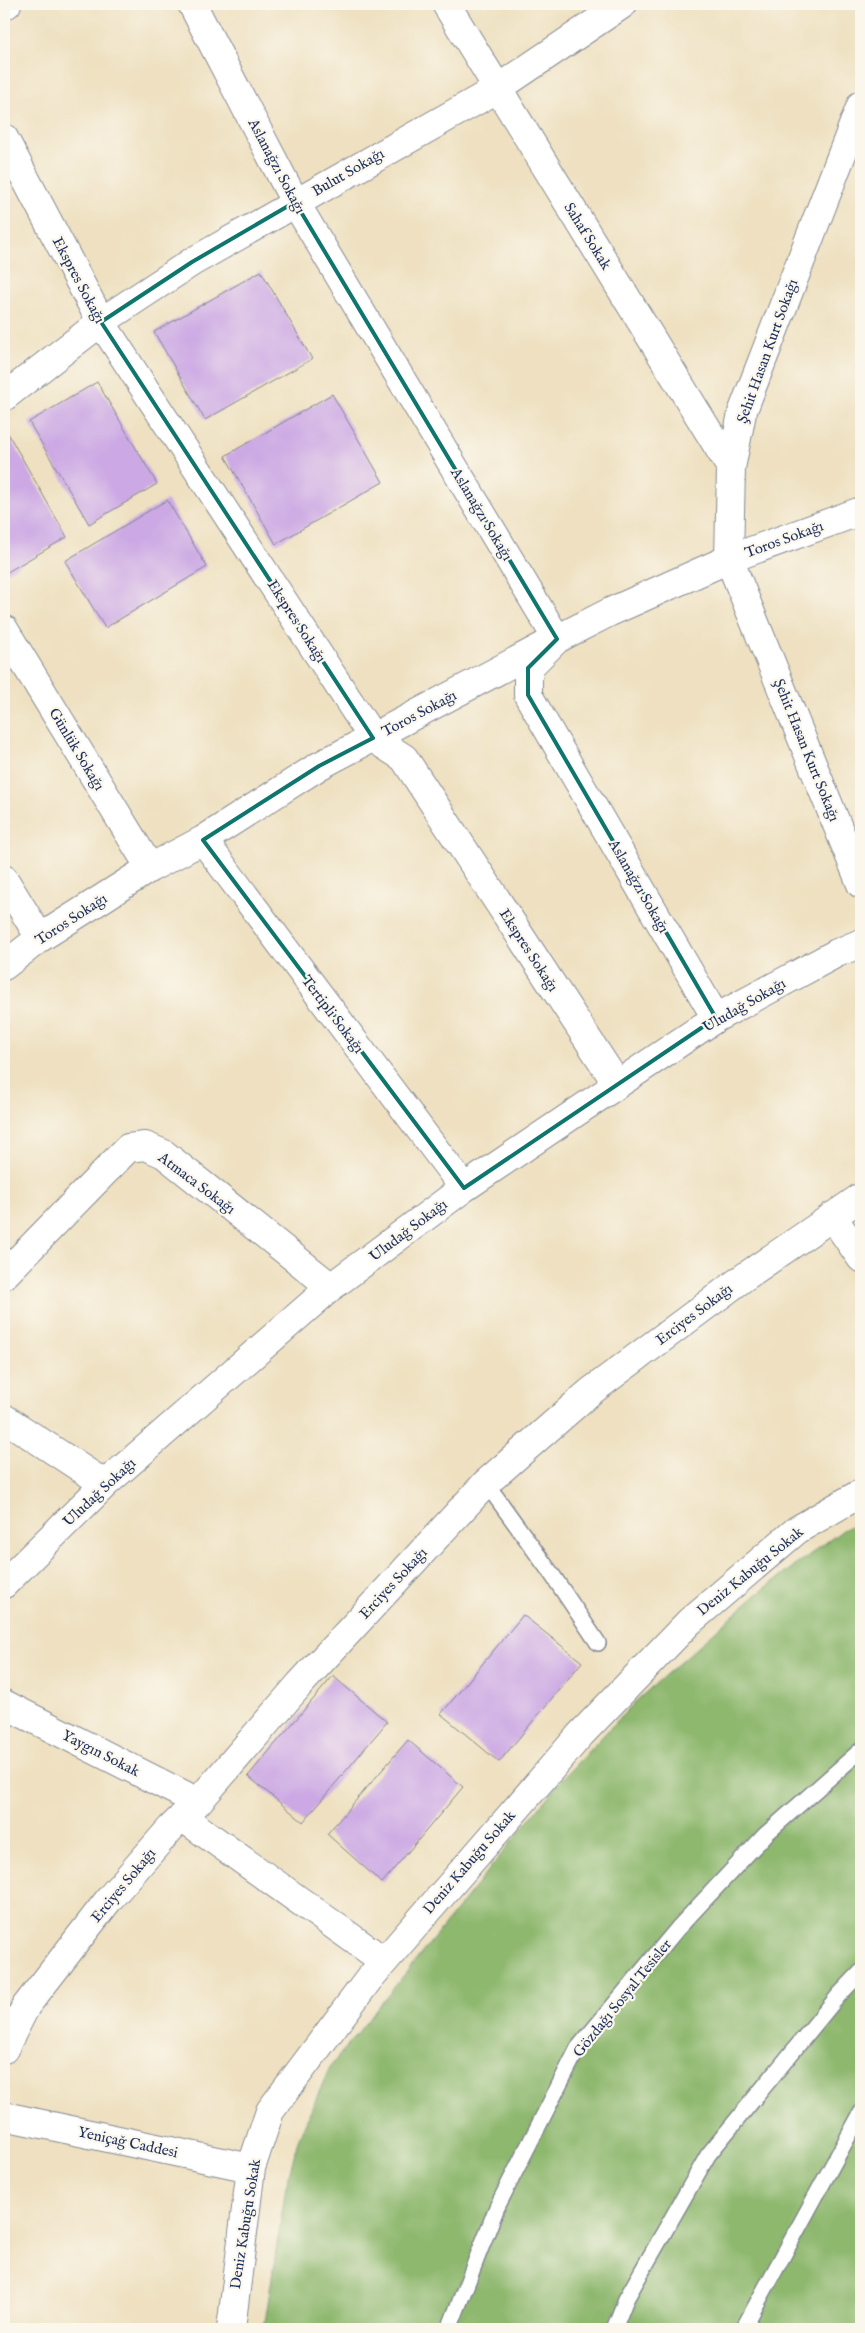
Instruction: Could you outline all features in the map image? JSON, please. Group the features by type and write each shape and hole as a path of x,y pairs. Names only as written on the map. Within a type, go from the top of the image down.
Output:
{"street":[{"name":"Aslanağzı Sokağı","path":"192,4 295,202 557,639 528,668 528,695 716,1018"},
{"name":"Sahaf Sokak","path":"446,4 732,468"},
{"name":"Bulut Sokağı","path":"4,397 101,322 192,262 497,88 623,4"},
{"name":"Şehit Hasan Kurt Sokağı","path":"861,105 742,413 732,468 729,559 861,884"},
{"name":"Ekspres Sokağı","path":"4,138 101,322 373,738 404,758 617,1084"},
{"name":"Toros Sokağı","path":"4,966 40,938 150,868 203,840 318,766 557,639 610,612 729,559 861,511"},
{"name":"Günlük Sokağı","path":"4,629 150,868"},
{"name":"Tertipli Sokağı","path":"203,840 464,1188"},
{"path":"4,879 40,938"},
{"name":"Uludağ Sokağı","path":"4,1584 106,1484 330,1288 464,1188 716,1018 837,953 861,943"},
{"name":"Atmaca Sokağı","path":"4,1275 128,1148 145,1146 164,1154 330,1288"},
{"name":"Erciyes Sokağı","path":"4,2049 26,2006 110,1898 300,1684 486,1482 590,1392 743,1278 861,1197"},
{"path":"832,1216 861,1258"},
{"path":"4,1418 106,1484"},
{"name":"Deniz Kabuğu Sokak","path":"231,2329 251,2168 270,2111 384,1961 581,1734 689,1622 797,1530 861,1493"},
{"name":"Yaygın Sokak","path":"4,1704 190,1809 384,1961"},
{"name":"Yeniçağ Caddesi","path":"4,2116 251,2168"}],"lane":[{"path":"486,1482 554,1576 598,1643"},
{"name":"Gözdağı Sosyal Tesisler","path":"449,2329 497,2207 578,2048 678,1928 766,1834 861,1750"},
{"path":"614,2329 626,2299 708,2155 839,1995 861,1972"},
{"path":"743,2329 861,2113"}],"highlighted area":[{"path":"295,202 557,639 528,668 528,695 716,1018 464,1188 203,840 319,766 373,738 101,322 192,262"}],"green space":[{"path":"861,1521 861,2329 264,2329 286,2187 298,2140 330,2067 562,1779 636,1701 755,1596 843,1530"}],"building":[{"path":"261,271 312,359 205,420 154,332"},
{"path":"97,382 157,484 89,524 29,422"},
{"path":"332,394 383,482 276,544 225,456"},
{"path":"6,430 67,537 4,574 4,431"},
{"path":"167,500 207,567 105,628 65,561"},
{"path":"523,1615 582,1662 499,1762 441,1714"},
{"path":"333,1676 387,1722 303,1822 248,1776"},
{"path":"408,1740 463,1787 382,1883 327,1834"}]}
